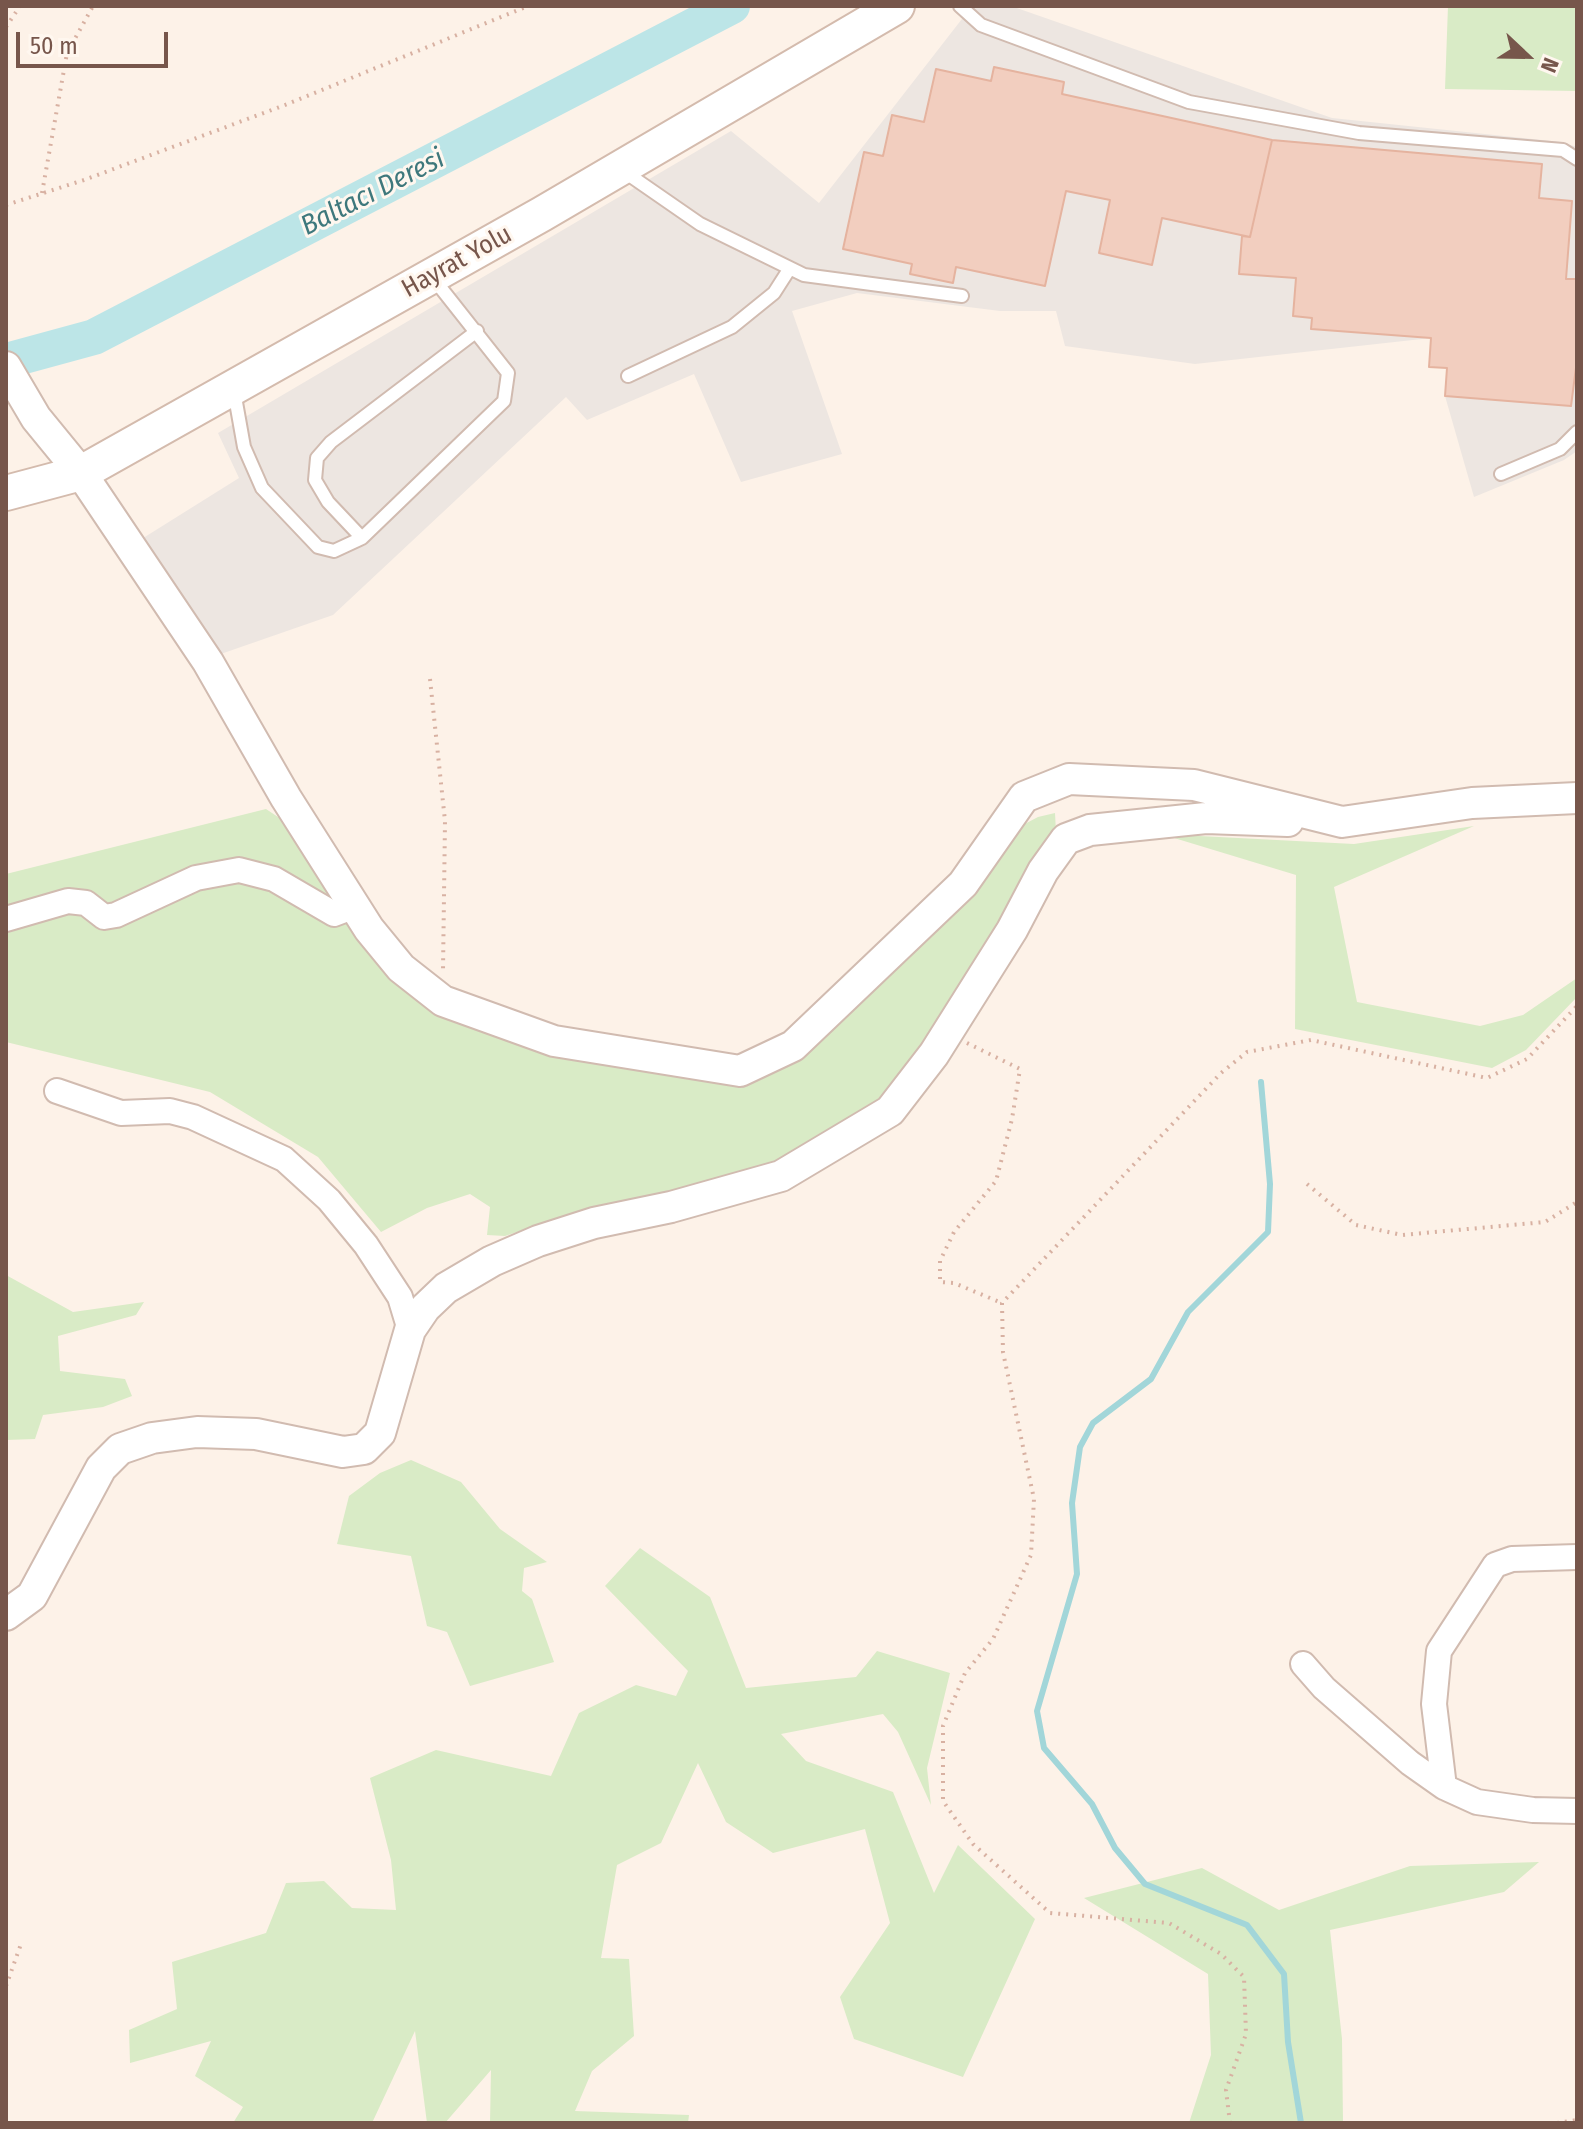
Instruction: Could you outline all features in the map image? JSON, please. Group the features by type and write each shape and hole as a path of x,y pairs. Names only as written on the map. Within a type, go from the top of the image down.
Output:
{"main road":[{"name":"Hayrat Yolu","path":"6,493 81,473 620,168 897,6"}],"street":[{"path":"6,367 36,418 81,473 208,662 286,798 355,906 401,968 443,1001 554,1041 740,1071 793,1046 963,884 1024,797 1069,779 1194,785 1342,822"},
{"path":"6,1615 32,1596 86,1492 101,1468 120,1449 152,1438 197,1432 256,1434 343,1452 364,1449 380,1433 410,1330 425,1308 446,1288 492,1261 538,1241 594,1223 671,1207 781,1176 890,1111 947,1033 1012,930 1043,871 1066,839 1090,830 1206,818 1342,822 1472,803 1577,798"},
{"path":"6,919 68,901 86,903 104,917 116,915 196,878 239,870 274,879 334,914 355,906"},
{"path":"57,1091 121,1113 170,1111 193,1117 284,1159 329,1200 366,1245 400,1297 410,1330"},
{"path":"1444,1787 1434,1704 1439,1651 1495,1565 1512,1559 1577,1557"},
{"path":"1303,1664 1356,1716 1444,1787 1477,1802 1533,1810 1577,1811"}],"lane":[{"path":"960,6 981,25 1189,102 1359,133 1563,150 1577,159"},
{"path":"620,168 700,224 804,275 962,296"},
{"path":"628,376 732,327 774,293 790,268"},
{"path":"233,387 244,447 262,488 318,547 334,551 362,538 504,401 508,373 431,276"},
{"path":"362,538 321,491 315,480 317,458 331,442 477,331"},
{"path":"1501,474 1560,449 1577,432"}],"path":[{"path":"6,27 20,6"},
{"path":"42,193 67,53 93,6"},
{"path":"6,205 285,105 528,6"},
{"path":"430,679 445,821 443,1001"},
{"path":"1230,2123 1226,2090 1246,2034 1244,1977 1221,1954 1169,1923 1050,1913 973,1844 943,1801 943,1726 965,1673 993,1639 1031,1555 1034,1499 1003,1352 1002,1303 1221,1073 1247,1052 1311,1040 1487,1078 1527,1059 1577,1006"},
{"path":"947,1033 1020,1069 1012,1119 996,1181 954,1232 940,1261 940,1282 954,1283 1002,1303"},
{"path":"1307,1184 1356,1225 1402,1235 1545,1222 1577,1202"},
{"path":"6,1986 21,1944"},
{"path":"1557,2123 1577,2120"}],"shaded area":[{"path":"972,6 1011,6 1332,118 1561,142 1577,147 1577,451 1564,460 1474,497 1445,396 1447,368 1429,367 1431,338 1195,364 1065,346 1056,311 1000,311 857,293 792,311 842,454 741,482 694,374 587,420 566,397 333,615 215,656 140,540 239,478 218,433 731,131 819,203"}],"green space":[{"path":"1448,6 1577,6 1577,91 1445,89"},
{"path":"266,809 284,821 327,893 391,973 732,1082 1017,828 1038,817 1055,813 1056,832 886,1104 790,1161 711,1184 574,1213 505,1236 487,1235 490,1207 470,1194 427,1208 381,1232 318,1157 210,1092 6,1042 6,874"},
{"path":"1474,826 1334,887 1357,1002 1480,1026 1523,1015 1577,978 1577,997 1526,1050 1492,1068 1295,1029 1296,875 1161,834 1354,844"},
{"path":"6,1275 73,1312 144,1302 136,1315 58,1336 60,1371 125,1379 132,1396 103,1407 43,1415 35,1439 6,1440"},
{"path":"411,1460 461,1482 500,1529 547,1562 524,1568 522,1591 532,1599 554,1662 470,1686 447,1632 427,1626 411,1556 337,1544 349,1496 380,1473"},
{"path":"640,1548 710,1597 746,1688 856,1677 877,1651 950,1673 927,1768 931,1805 898,1732 883,1714 781,1734 806,1761 893,1792 934,1893 958,1845 1035,1919 963,2077 854,2039 840,1997 890,1923 865,1829 773,1853 726,1822 698,1763 661,1843 617,1865 601,1958 629,1959 634,2036 592,2071 575,2111 689,2115 688,2123 490,2123 491,2070 445,2123 427,2123 415,2031 372,2123 233,2123 243,2107 195,2076 211,2041 130,2063 129,2030 177,2009 172,1962 266,1933 286,1883 324,1881 352,1908 396,1910 391,1860 370,1778 436,1750 551,1776 579,1713 636,1685 676,1696 688,1671 605,1586"},
{"path":"1539,1862 1504,1892 1330,1930 1342,2039 1343,2123 1189,2123 1211,2055 1208,1974 1084,1898 1202,1868 1279,1910 1410,1866"}],"building":[{"path":"994,67 1064,82 1062,94 1272,140 1250,237 1162,218 1152,265 1099,253 1110,200 1066,191 1045,286 956,267 953,283 910,274 912,264 843,249 864,152 883,156 892,115 924,122 936,69 991,81"},
{"path":"1272,140 1542,164 1539,198 1572,201 1566,279 1577,279 1577,360 1571,406 1445,396 1447,368 1429,367 1431,338 1311,329 1312,318 1293,316 1296,278 1239,274 1242,236 1250,237"}],"waterway":[{"name":"Baltacı Deresi","path":"6,361 94,337 732,6"},
{"path":"1261,1082 1270,1184 1268,1232 1188,1312 1151,1379 1093,1423 1080,1447 1072,1503 1077,1574 1037,1711 1044,1748 1092,1804 1115,1848 1145,1884 1247,1925 1284,1974 1288,2042 1301,2123"}]}
